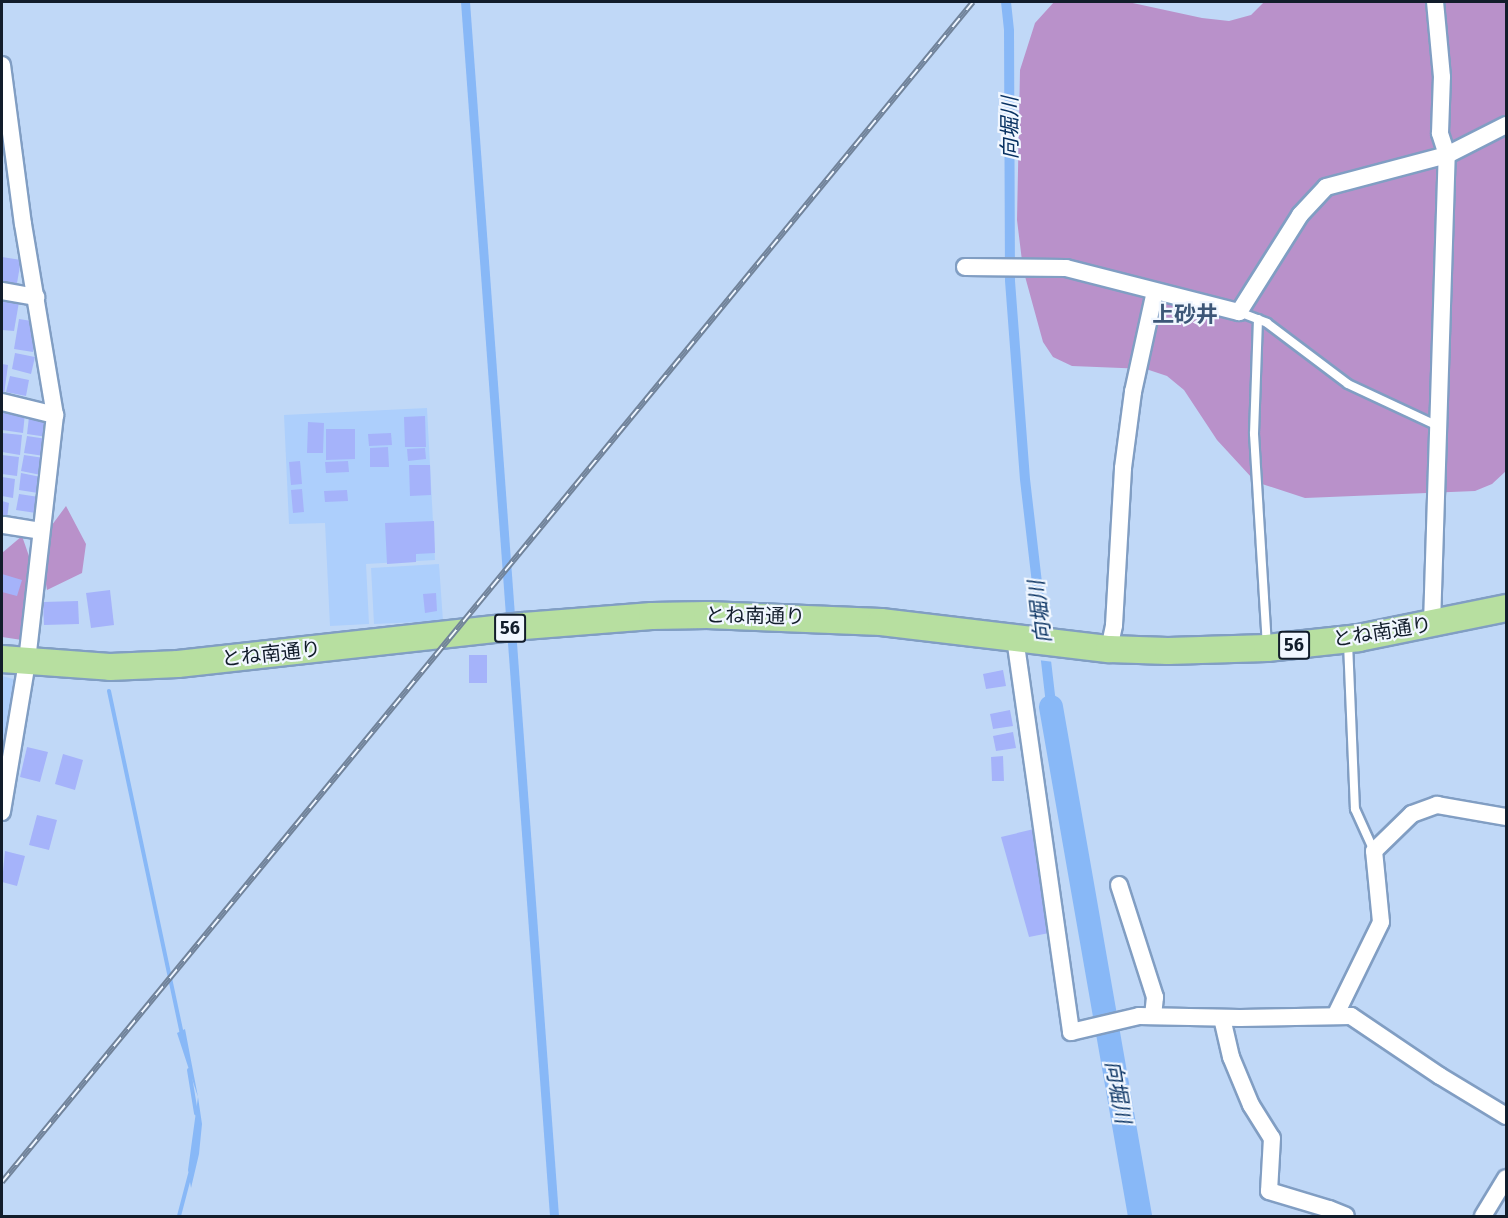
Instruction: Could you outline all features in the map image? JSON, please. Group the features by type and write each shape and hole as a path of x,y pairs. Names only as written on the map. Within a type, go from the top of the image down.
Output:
{"main road":[{"name":"とね南通り","path":"2,659 110,667 178,664 524,626 652,616 821,618 881,622 1109,649 1168,651 1267,648 1348,639 1506,608"}],"street":[{"path":"1432,624 1447,155 1440,133 1442,76 1435,2"},
{"path":"2,65 55,415 27,662 2,812"},
{"path":"965,267 1066,268 1117,279 1239,312 1300,215 1326,187 1447,155 1506,125"},
{"path":"2,291 36,297"},
{"path":"1109,649 1114,625 1123,468 1133,392 1155,291"},
{"path":"2,402 55,415"},
{"path":"4,525 41,531"},
{"path":"1017,639 1071,1032 1146,1016 1222,1018 1336,1014 1352,1016 1440,1076 1506,1116"},
{"path":"1336,1014 1381,922 1374,851 1412,814 1437,805 1506,817"},
{"path":"1119,885 1155,997 1146,1016"},
{"path":"1222,1018 1231,1056 1251,1105 1272,1138 1269,1191 1346,1216"},
{"path":"1483,1216 1506,1178"}],"lane":[{"path":"1239,312 1267,323 1348,384 1438,427"},
{"path":"1258,319 1254,434 1267,648"},
{"path":"1348,639 1355,809 1374,851"}],"shaded area":[{"path":"1054,2 1128,2 1202,18 1229,21 1251,15 1264,2 1506,2 1506,471 1492,484 1475,491 1305,498 1262,484 1252,478 1217,440 1184,390 1167,376 1146,369 1072,366 1053,357 1043,342 1023,269 1017,220 1020,70 1035,23"},
{"path":"427,408 435,560 366,564 369,624 330,626 325,523 289,524 284,415"},
{"path":"66,506 86,544 82,573 47,590 44,572 50,548 49,529"},
{"path":"22,536 30,559 22,640 2,637 2,553"},
{"path":"439,564 443,621 374,624 371,568"},
{"path":"2,676 17,680 4,749 2,749"}],"water":[{"path":"461,2 470,2 559,1216 550,1216"},
{"path":"1001,2 1011,2 1014,30 1015,281 1030,479 1060,738 1050,739 1020,480 1005,281 1004,30"},
{"path":"185,1029 198,1097 177,1033"},
{"path":"198,1097 202,1124 199,1154 191,1188 188,1170"}],"pier":[{"path":"1034,623 1050,625 1054,662 1038,660"}],"building":[{"path":"2,257 21,260 16,289 2,287"},
{"path":"2,299 19,302 14,331 2,330"},
{"path":"19,319 38,322 33,352 14,349"},
{"path":"15,353 35,357 31,374 12,369"},
{"path":"2,364 8,365 4,395 2,394"},
{"path":"10,376 29,380 26,396 6,392"},
{"path":"2,411 25,413 23,433 2,430"},
{"path":"425,416 426,447 405,447 404,417"},
{"path":"29,417 49,420 47,437 27,434"},
{"path":"308,422 324,423 323,453 307,453"},
{"path":"326,429 355,429 355,459 326,460"},
{"path":"2,433 22,435 20,455 2,452"},
{"path":"391,433 392,445 369,446 368,434"},
{"path":"27,436 47,439 44,456 24,453"},
{"path":"388,447 389,467 370,467 370,448"},
{"path":"425,448 426,459 408,461 407,449"},
{"path":"2,455 19,457 17,476 2,474"},
{"path":"24,455 44,458 41,475 21,471"},
{"path":"300,461 302,484 291,485 289,462"},
{"path":"348,461 349,472 326,473 325,462"},
{"path":"409,465 430,465 431,495 410,496"},
{"path":"21,473 41,477 38,493 19,490"},
{"path":"2,477 15,479 13,498 2,496"},
{"path":"302,489 304,512 293,513 291,490"},
{"path":"347,490 348,501 325,502 324,491"},
{"path":"19,494 39,497 36,513 16,510"},
{"path":"2,501 9,503 7,519 2,519"},
{"path":"434,521 435,553 416,554 416,562 387,564 385,523"},
{"path":"2,574 22,580 17,596 2,592"},
{"path":"110,590 114,625 91,628 86,593"},
{"path":"436,593 437,611 425,613 423,594"},
{"path":"78,601 79,624 44,625 43,602"},
{"path":"469,655 487,655 487,683 469,683"},
{"path":"1003,670 1006,686 986,689 983,674"},
{"path":"1010,710 1013,726 993,729 990,714"},
{"path":"1013,732 1016,748 996,751 993,736"},
{"path":"27,747 48,752 40,782 20,777"},
{"path":"63,754 83,760 75,790 55,784"},
{"path":"1003,756 1004,781 992,781 991,757"},
{"path":"37,815 57,820 49,850 29,845"},
{"path":"1034,829 1049,933 1029,937 1001,837"},
{"path":"5,851 25,856 17,886 2,882"}],"waterway":[{"path":"109,691 182,1033"},
{"name":"向堀川","path":"1051,707 1140,1216"},
{"path":"189,1070 196,1113"},
{"path":"179,1216 190,1174"}],"railway":[{"path":"2,1182 973,2"}],"district":[{"name":"上砂井","path":"1185,315"}]}
